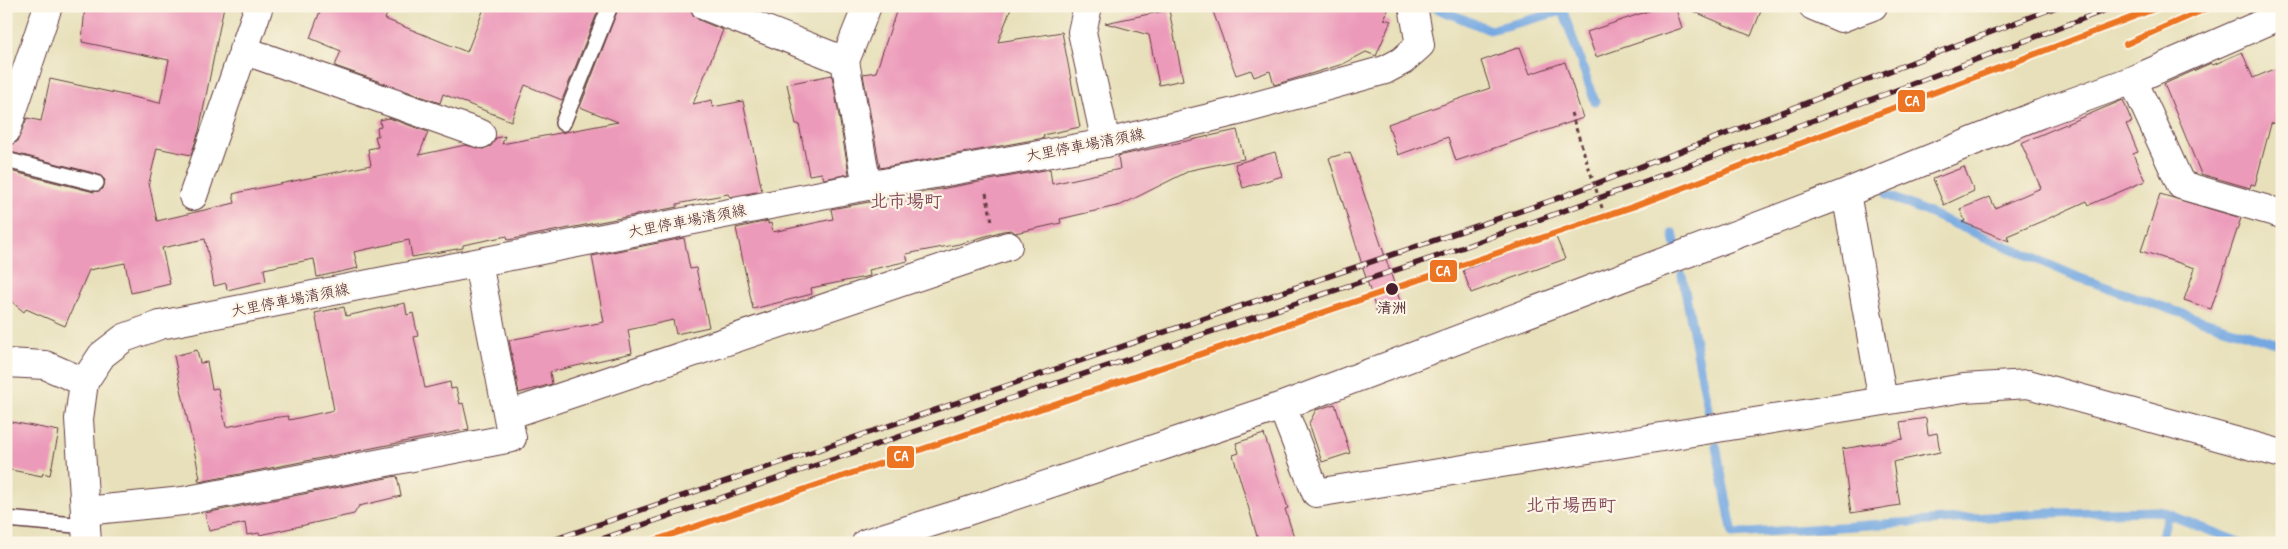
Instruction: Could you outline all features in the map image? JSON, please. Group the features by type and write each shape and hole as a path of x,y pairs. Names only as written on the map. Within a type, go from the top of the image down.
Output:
{"street":[{"path":"6,131 48,6"},
{"path":"193,196 259,6"},
{"path":"705,6 845,61"},
{"path":"866,6 845,61 867,186"},
{"path":"1088,6 1082,32 1106,143"},
{"name":"大里停車場清須線","path":"86,527 79,419 84,382 102,355 124,338 160,325 867,186 1106,143 1238,111 1385,70 1402,62 1420,45 1413,6"},
{"path":"1813,6 1841,18 1873,6"},
{"path":"866,543 1282,406 1846,194 2040,114 2133,80 2282,15"},
{"path":"244,50 481,134"},
{"path":"2133,80 2181,185 2282,214"},
{"path":"1846,194 1883,401"},
{"path":"508,415 1003,247"},
{"path":"86,527 183,501 512,438 478,263"},
{"path":"6,363 45,365 84,382"},
{"path":"1282,406 1316,493 1964,388 2028,384 2282,454"}],"lane":[{"path":"562,123 610,6"},
{"path":"6,160 96,183"},
{"path":"6,519 86,527"}],"path":[{"path":"1571,112 1606,220"},
{"path":"980,166 1003,247"}],"building":[{"path":"85,6 224,6 199,131 191,155 157,148 149,183 157,221 235,203 233,194 371,165 368,149 378,147 375,136 378,136 377,128 381,127 380,120 389,118 428,132 419,155 465,145 483,149 491,146 496,138 505,136 502,144 618,122 580,107 619,6 690,6 693,15 699,20 723,30 693,104 712,100 713,107 743,101 762,191 730,197 728,194 677,204 677,207 508,240 507,236 463,245 463,248 412,257 409,240 354,252 358,268 317,277 314,259 264,269 266,281 227,290 226,283 214,286 205,239 162,248 170,284 131,293 125,263 89,270 65,326 26,309 24,312 6,297 6,170 94,192 103,189 105,180 98,174 6,151 6,146 17,142 27,118 41,121 50,79 160,103 169,60 82,42"},
{"path":"322,6 390,6 385,19 467,52 485,6 600,6 562,100 525,85 511,121 443,94 440,103 335,66 341,51 310,38"},
{"path":"898,6 1012,6 998,42 1062,32 1080,127 1043,135 1044,138 880,168 863,74 876,72"},
{"path":"1211,6 1390,6 1384,19 1391,21 1376,56 1366,52 1343,64 1274,85 1270,71 1254,77 1251,70 1236,75"},
{"path":"1663,6 1675,6 1682,28 1596,57 1587,32"},
{"path":"1681,6 1763,6 1751,36"},
{"path":"1169,10 1183,80 1159,85 1149,35 1105,23"},
{"path":"1520,47 1530,74 1565,62 1583,118 1456,161 1448,137 1398,155 1388,124 1490,88 1481,61"},
{"path":"2242,52 2253,78 2282,66 2282,120 2271,124 2255,185 2251,184 2250,188 2201,174 2164,84 2211,63 2213,65"},
{"path":"832,75 849,174 824,179 822,173 809,175 799,124 796,124 787,84"},
{"path":"2123,100 2132,122 2126,124 2138,152 2133,154 2145,181 2089,205 2087,201 2007,236 2009,241 1962,222 1965,221 1960,209 1990,197 1995,208 2041,188 2021,143"},
{"path":"1237,130 1244,159 1191,170 1121,205 1060,219 1061,223 1015,233 1012,230 1003,231 959,244 906,254 908,261 869,270 870,276 811,288 812,294 753,309 736,228 768,221 768,224 771,223 773,232 833,219 831,209 1050,169 1052,184 1120,169 1118,156"},
{"path":"1275,152 1282,176 1243,188 1235,164"},
{"path":"1350,152 1401,304 1377,313 1329,158"},
{"path":"1964,167 1974,191 1944,205 1933,179"},
{"path":"2160,194 2241,218 2211,309 2184,300 2195,268 2141,251"},
{"path":"1556,237 1565,259 1471,293 1463,270"},
{"path":"684,238 690,269 696,268 709,327 676,334 673,320 628,330 632,353 550,372 552,384 519,393 509,340 604,322 592,256"},
{"path":"405,303 407,315 413,313 418,336 414,337 425,388 450,382 451,389 456,388 460,404 463,403 469,429 199,482 198,478 200,478 174,356 197,350 200,363 207,362 212,389 218,388 226,427 288,416 289,420 334,410 315,313 344,307 346,316"},
{"path":"1335,404 1350,453 1322,462 1309,423 1316,410"},
{"path":"1926,418 1928,435 1937,433 1940,452 1893,462 1900,505 1851,513 1842,449 1903,439 1900,422"},
{"path":"6,421 59,431 50,475 43,473 42,476 6,469"},
{"path":"1264,434 1288,508 1285,509 1296,543 1259,543 1233,455 1239,453 1236,443"},
{"path":"397,476 401,496 359,506 354,514 260,535 259,533 247,535 245,523 209,531 205,513"}],"waterway":[{"path":"1431,6 1490,30 1563,11 1595,102"},
{"path":"1887,195 2080,278 2201,320 2282,345"},
{"path":"1673,233 1676,246"},
{"path":"1682,275 1709,414"},
{"path":"1716,446 1733,534 2049,513 2160,511 2241,543"},
{"path":"2160,543 2168,514"}],"railway":[{"path":"544,543 1556,199 2059,6"},
{"path":"590,543 1009,399 1450,252 1886,94 2116,6"}],"transit line":[{"name":"CA","path":"647,543 1635,206 2162,6"},
{"name":"CA","path":"2126,44 2212,6"}],"place":[{"name":"清洲","path":"1392,289"}],"district":[{"name":"北市場町","path":"906,201"},
{"name":"北市場西町","path":"1571,505"}]}
